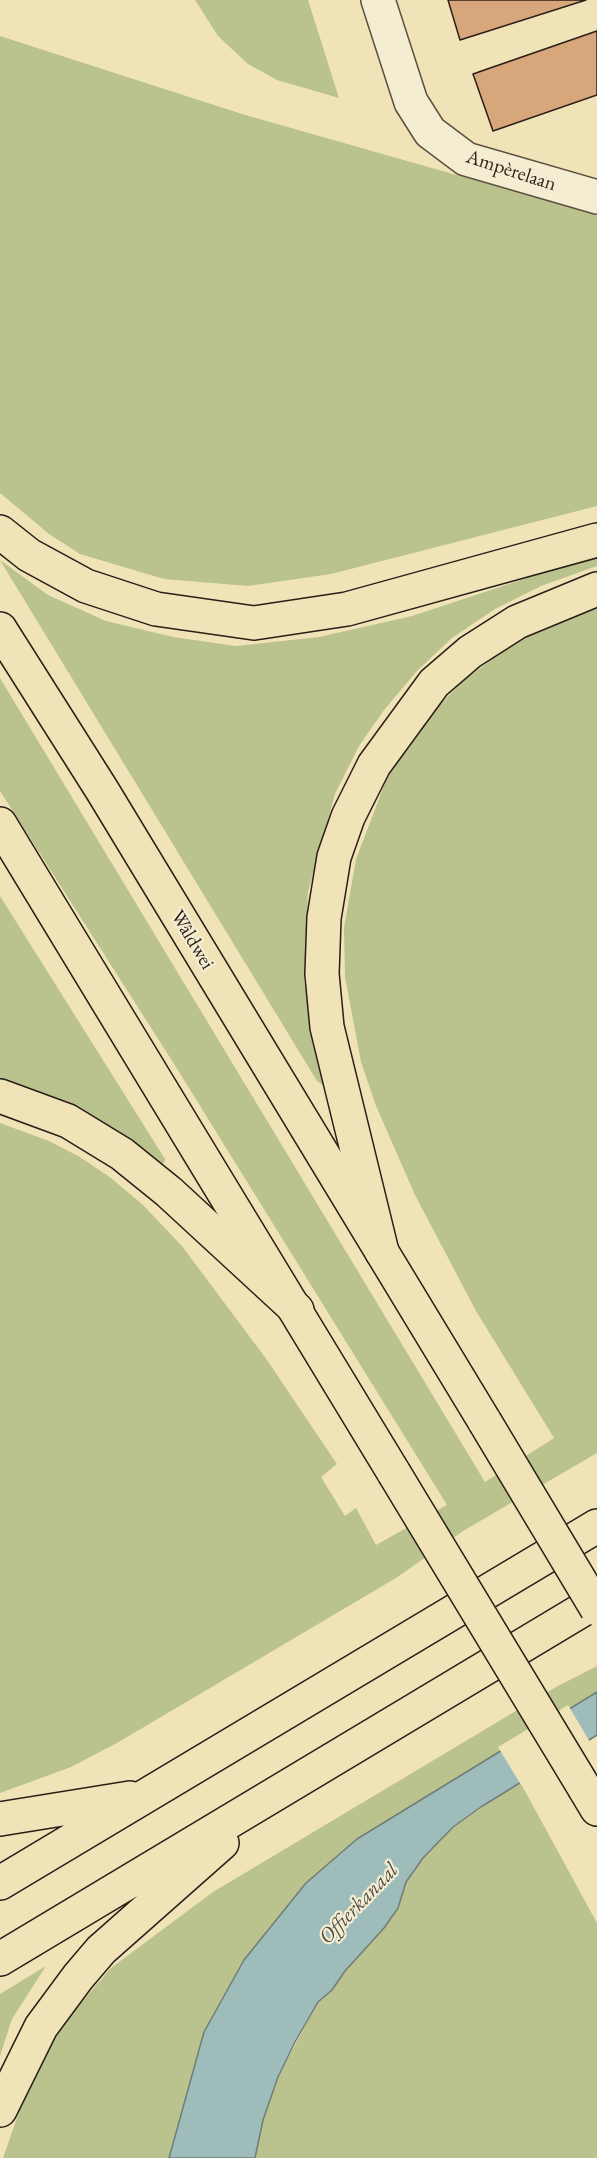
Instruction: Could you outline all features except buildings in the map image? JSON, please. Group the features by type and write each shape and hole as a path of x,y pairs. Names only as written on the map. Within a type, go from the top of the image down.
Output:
{"highway":[{"path":"0,532 29,555 86,586 156,609 254,622 347,609 597,540"},
{"path":"382,1252 327,1027 322,974 324,918 334,857 348,817 374,765 434,683 470,652 517,622 597,589"},
{"name":"Wâldwei","path":"0,629 102,790 597,1609"},
{"path":"0,824 297,1310 591,1799"},
{"path":"0,1096 68,1121 122,1154 169,1192 297,1310"},
{"path":"0,1883 597,1526"},
{"path":"0,1959 597,1601"},
{"path":"0,2110 41,2027 101,1950 282,1790"},
{"path":"0,1819 147,1796"}],"street":[{"name":"Ampèrelaan","path":"378,0 411,102 430,132 466,159 597,197"}],"green space":[{"path":"195,0 308,0 339,98 277,80 248,64 218,36"},
{"path":"0,36 242,114 597,215 597,506 331,574 248,586 164,579 80,554 49,534 0,493"},
{"path":"597,555 597,566 541,586 495,609 452,638 417,671 384,710 359,746 335,794 308,892 304,981 324,1086 317,1081 0,560 48,595 106,621 173,637 236,646 319,637 412,616"},
{"path":"597,606 597,1453 463,1531 396,1578 117,1743 71,1767 0,1793 0,1123 49,1141 80,1157 111,1178 143,1205 182,1246 267,1360 337,1464 321,1477 345,1516 356,1508 376,1545 447,1505 176,1067 0,791 0,678 485,1482 554,1438 476,1311 415,1195 376,1106 361,1062 345,977 344,928 356,859 387,778 438,706 466,679 500,653 539,630"},
{"path":"0,896 165,1159 164,1163 160,1164 0,1082"},
{"path":"597,1666 597,1692 357,1839 306,1883 244,1960 204,2032 169,2158 3,2158 28,2086 65,2021 111,1968 213,1892 556,1687"},
{"path":"520,1782 597,1923 597,2158 255,2158 263,2120 278,2077 318,2002 332,1990 345,1971 384,1928 398,1908 406,1882 423,1858 453,1827"},
{"path":"46,1966 12,2019 0,2056 0,1994"}],"water":[{"name":"Offierkanaal","path":"597,1692 597,1735 481,1807 453,1827 423,1858 406,1882 398,1908 332,1990 318,2002 295,2042 278,2077 263,2120 255,2158 169,2158 204,2032 244,1960 306,1883 357,1839"}],"pier":[{"path":"568,1705 590,1742 521,1785 498,1747"}]}
